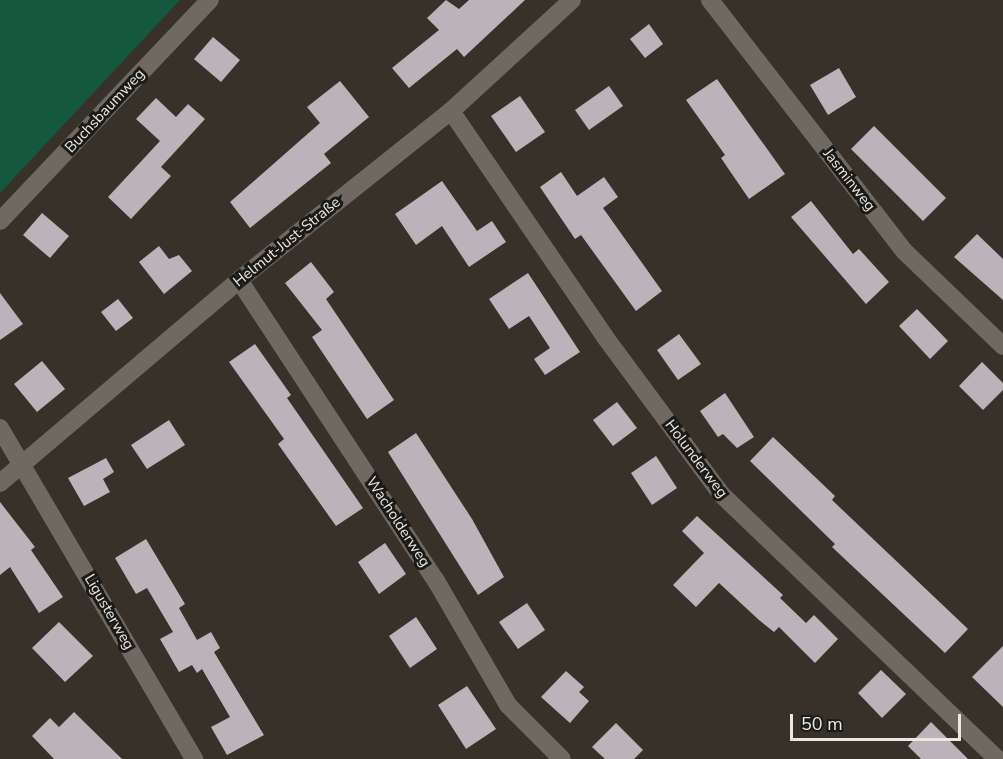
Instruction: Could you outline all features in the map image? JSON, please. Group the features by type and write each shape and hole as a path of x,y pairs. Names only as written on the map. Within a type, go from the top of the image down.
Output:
{"street":[{"name":"Buchsbaumweg","path":"0,221 210,0"},
{"name":"Helmut-Just-Straße","path":"0,483 24,466 239,280 451,111 572,0"},
{"name":"Jasminweg","path":"710,0 904,251 1003,346"},
{"name":"Holunderweg","path":"451,111 605,337 722,495 997,759"},
{"name":"Wacholderweg","path":"239,280 435,579 508,705 552,756"},
{"name":"Ligusterweg","path":"0,428 194,759"}],"green space":[{"path":"0,0 180,0 0,193"}],"building":[{"path":"446,0 459,9 469,0 525,0 464,57 457,49 409,88 392,68 439,30 427,18"},
{"path":"649,24 663,44 645,58 630,39"},
{"path":"213,37 240,60 221,82 194,59"},
{"path":"839,68 856,97 828,115 810,85"},
{"path":"717,79 785,174 749,199 721,158 725,155 686,100"},
{"path":"340,81 369,117 324,154 331,163 250,228 230,202 320,123 307,107"},
{"path":"609,86 623,106 589,130 575,110"},
{"path":"520,96 545,132 516,152 491,116"},
{"path":"156,98 176,117 188,104 205,119 161,167 171,176 131,219 108,197 160,141 136,119"},
{"path":"874,126 946,198 923,221 851,149"},
{"path":"561,172 577,196 604,177 618,197 603,208 662,291 636,311 581,235 575,239 540,187"},
{"path":"442,181 477,231 492,221 506,242 469,267 442,226 416,245 395,214"},
{"path":"811,201 853,254 859,249 889,282 866,304 791,217"},
{"path":"42,213 69,236 50,258 23,235"},
{"path":"977,234 1003,259 1003,300 954,257"},
{"path":"159,246 169,259 179,255 192,271 164,294 139,262"},
{"path":"311,262 334,292 326,299 394,400 367,419 312,337 322,330 285,283"},
{"path":"528,273 580,352 545,375 534,359 550,348 529,316 509,329 489,299"},
{"path":"0,293 23,324 0,340"},
{"path":"118,299 133,318 116,331 101,312"},
{"path":"917,309 948,341 930,359 899,326"},
{"path":"679,334 701,364 678,380 657,350"},
{"path":"255,344 291,395 287,398 363,508 336,526 278,444 284,439 229,362"},
{"path":"42,361 65,389 37,412 14,384"},
{"path":"982,362 1003,383 1003,390 983,410 959,386"},
{"path":"725,393 754,437 737,448 723,434 718,437 700,411"},
{"path":"617,402 637,428 613,446 593,420"},
{"path":"169,420 185,445 147,469 131,445"},
{"path":"416,433 472,519 504,577 478,595 388,452"},
{"path":"773,437 835,496 832,500 968,629 945,653 832,547 835,544 750,461"},
{"path":"656,456 677,488 652,505 631,473"},
{"path":"106,458 114,472 103,479 110,492 84,506 68,478"},
{"path":"0,502 35,547 31,550 63,597 39,613 10,567 0,575"},
{"path":"697,516 783,595 780,598 806,623 814,615 838,639 815,663 779,627 774,632 719,583 696,607 673,585 704,553 682,531"},
{"path":"146,539 185,604 179,608 197,640 211,632 220,648 214,652 264,735 227,755 211,727 230,717 202,669 197,673 192,665 179,672 160,639 173,632 147,588 136,594 115,558"},
{"path":"385,543 406,574 379,594 358,562"},
{"path":"527,603 545,630 518,649 499,622"},
{"path":"416,617 437,649 410,668 389,636"},
{"path":"59,622 93,656 65,682 32,648"},
{"path":"1003,646 1003,707 972,677"},
{"path":"881,670 906,694 882,718 858,693"},
{"path":"566,671 584,687 579,692 589,701 570,723 541,697"},
{"path":"467,686 496,729 466,749 438,705"},
{"path":"74,712 122,759 54,759 32,736 50,718 59,727"},
{"path":"931,722 968,759 921,759 908,746"},
{"path":"616,723 643,750 634,759 605,759 592,747"}]}
